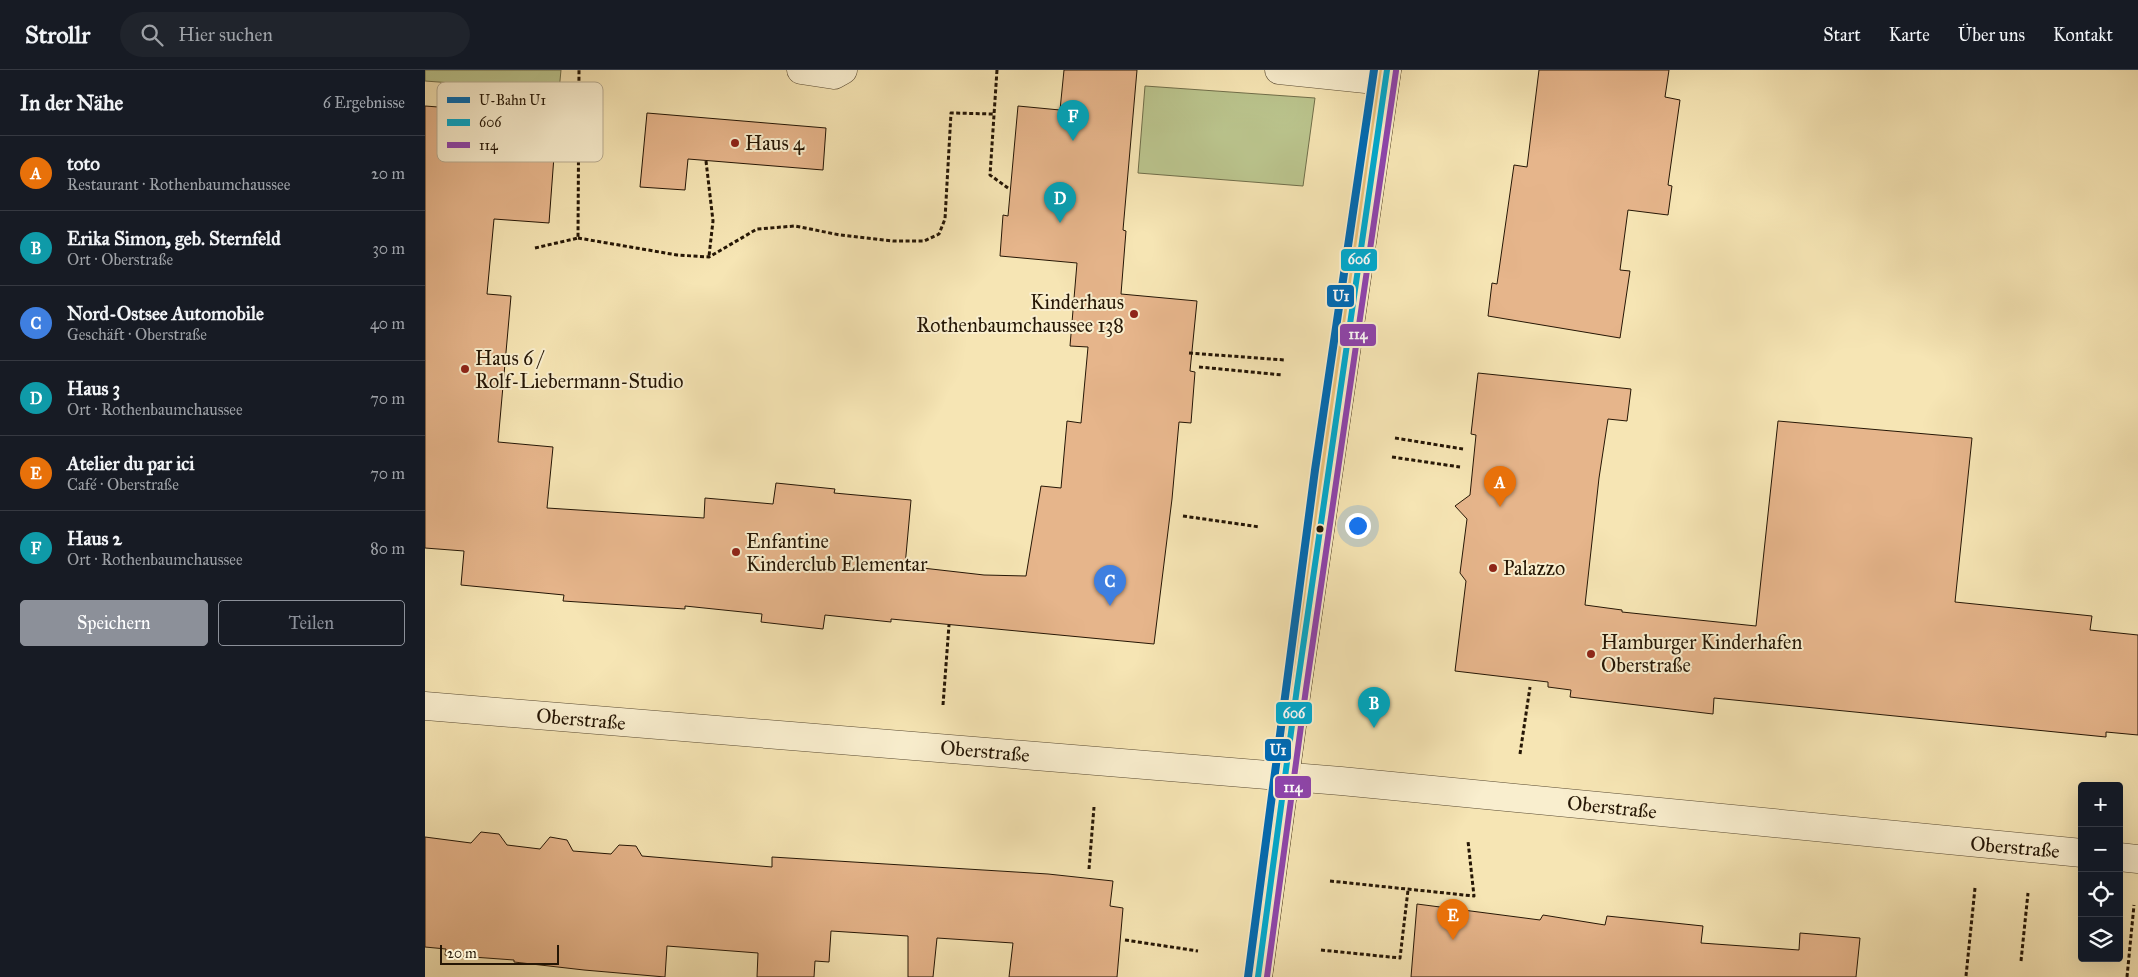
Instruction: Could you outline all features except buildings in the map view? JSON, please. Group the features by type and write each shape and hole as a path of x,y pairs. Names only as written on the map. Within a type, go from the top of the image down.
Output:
{"main road":[{"path":"1259,977 1285,776 1386,76"}],"street":[{"path":"801,70 834,75 843,70"},
{"path":"1279,70 1386,76"},
{"name":"Oberstraße","path":"425,706 1285,776 2078,853"},
{"path":"2123,857 2138,859"}],"path":[{"path":"997,70 990,174 1008,188"},
{"path":"535,248 578,238 677,255 709,257 757,229 795,226 840,235 893,241 924,241 939,234 945,219 951,113 993,114"},
{"path":"705,161 713,221 709,257"},
{"path":"578,162 578,238"},
{"path":"1189,353 1285,360"},
{"path":"1199,367 1283,375"},
{"path":"1395,438 1463,449"},
{"path":"1392,457 1460,467"},
{"path":"1183,516 1260,526"},
{"path":"943,705 949,625"},
{"path":"1520,754 1530,687"},
{"path":"1089,869 1094,808"},
{"path":"1330,881 1474,896 1468,841"},
{"path":"1966,976 1975,888"},
{"path":"1321,950 1399,958 1408,890"},
{"path":"2021,961 2028,893"},
{"path":"2127,977 2134,905"},
{"path":"1125,940 1198,950"}],"green space":[{"path":"425,70 561,70 560,82 425,81"},
{"path":"1145,86 1315,98 1303,186 1138,173"}],"metro line":[{"name":"U1","path":"1248,977 1315,470 1374,70"}],"transit line":[{"name":"606","path":"1258,977 1297,688 1387,70"},
{"name":"114","path":"1267,977 1306,689 1396,71"}],"place":[{"name":"Haus 2","path":"1073,141"},
{"name":"Haus 4","path":"735,143"},
{"name":"Haus 3","path":"1060,223"},
{"name":"Kinderhaus Rothenbaumchaussee 138","path":"1134,314"},
{"name":"Haus 6 / Rolf-Liebermann-Studio","path":"465,369"},
{"name":"toto","path":"1500,507"},
{"name":"Enfantine Kinderclub Elementar","path":"736,552"},
{"name":"Palazzo","path":"1493,568"},
{"name":"Nord-Ostsee Automobile","path":"1110,606"},
{"name":"Hamburger Kinderhafen Oberstraße","path":"1591,654"},
{"name":"Erika Simon, geb. Sternfeld","path":"1374,728"},
{"name":"Atelier du par ici","path":"1453,940"}]}
